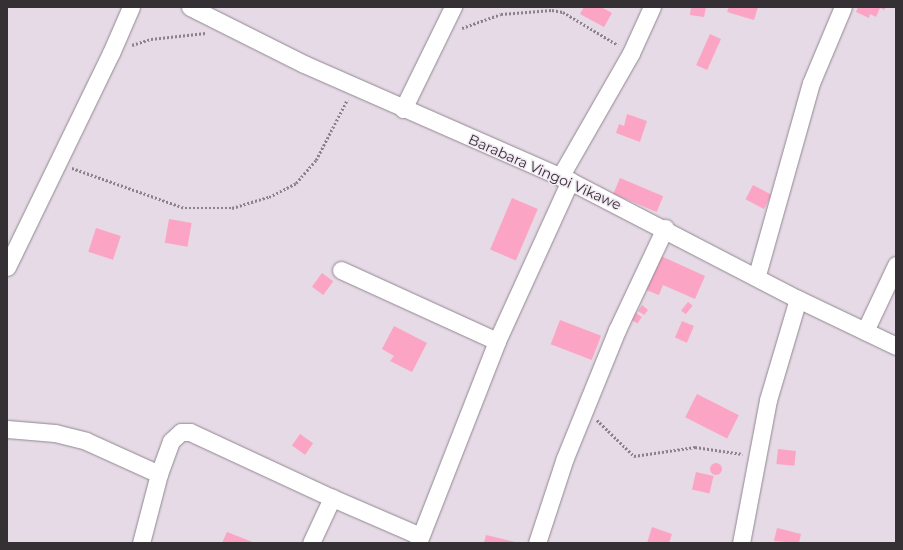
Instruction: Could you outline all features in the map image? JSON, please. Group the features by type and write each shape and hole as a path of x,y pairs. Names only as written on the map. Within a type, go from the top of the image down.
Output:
{"street":[{"path":"7,267 14,240 59,164 131,7"},
{"name":"Barabara Vingoi Vikawe","path":"190,7 234,30 354,87 565,179 665,228 798,299 896,346"},
{"path":"403,109 453,7"},
{"path":"141,543 158,474 172,441 181,432 190,432 419,539 498,341 565,179 631,53 652,7"},
{"path":"757,276 811,83 843,7"},
{"path":"537,543 565,458 585,408 617,330 665,228"},
{"path":"865,331 896,265"},
{"path":"341,270 498,341"},
{"path":"741,543 768,400 798,299"},
{"path":"7,429 55,433 86,441 158,474"},
{"path":"311,543 332,498"}],"path":[{"path":"438,38 501,14 552,10 563,12 631,53"},
{"path":"111,53 151,40 234,30"},
{"path":"59,164 185,208 232,208 269,197 296,183 316,160 354,87"},
{"path":"585,408 634,456 695,447 757,457"}],"building":[{"path":"584,7 601,7 612,13 604,27 580,14"},
{"path":"691,7 706,7 704,17 690,15"},
{"path":"729,7 758,7 754,20 727,12"},
{"path":"858,7 886,7 884,10 880,8 876,17 870,14 869,18 856,12"},
{"path":"710,34 721,39 707,70 696,65"},
{"path":"627,114 647,121 640,142 616,133 619,124 624,126"},
{"path":"620,178 663,196 657,212 613,194"},
{"path":"753,185 772,195 764,209 745,199"},
{"path":"512,198 538,209 516,260 490,250"},
{"path":"169,219 192,223 187,247 165,243"},
{"path":"96,228 121,236 113,260 88,252"},
{"path":"661,256 705,276 695,299 663,285 659,295 646,290"},
{"path":"322,273 333,281 323,295 312,287"},
{"path":"688,302 693,306 686,314 681,311"},
{"path":"642,305 648,310 644,315 638,311"},
{"path":"636,313 642,317 637,324 632,320"},
{"path":"560,320 601,336 592,360 551,344"},
{"path":"682,321 694,326 687,343 675,338"},
{"path":"394,326 427,343 412,372 390,361 394,356 382,349"},
{"path":"697,394 739,415 727,439 685,417"},
{"path":"300,434 313,443 305,455 292,445"},
{"path":"778,449 796,451 794,466 776,464"},
{"path":"716,463 720,465 722,469 720,473 716,475 712,473 710,469 712,465"},
{"path":"696,472 714,476 709,494 692,490"},
{"path":"652,527 672,534 669,543 647,543"},
{"path":"777,528 801,534 799,543 774,541"},
{"path":"227,532 255,543 222,543"},
{"path":"486,535 515,542 515,543 484,543"}]}
